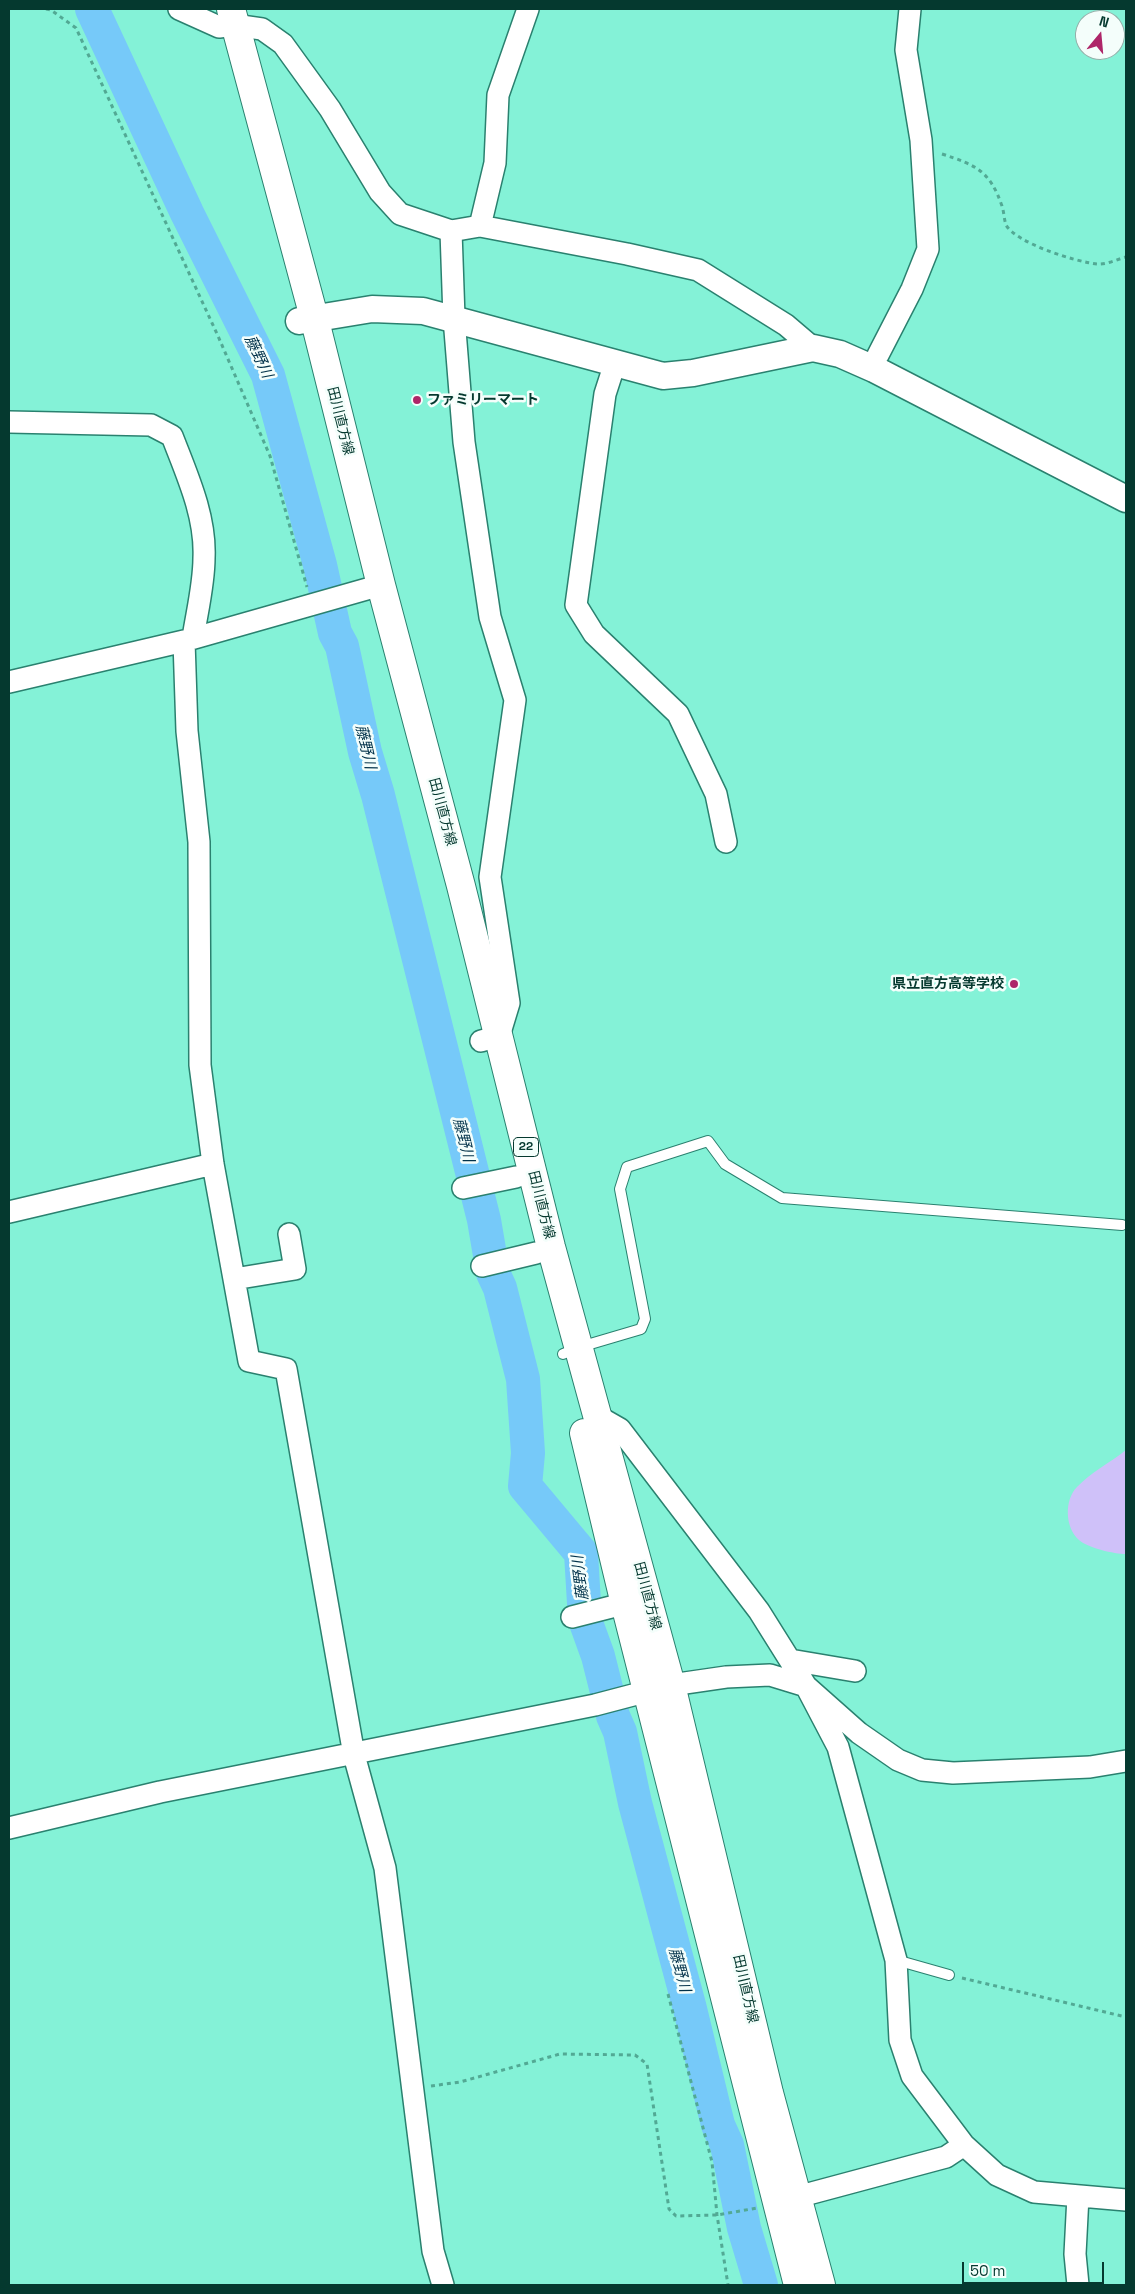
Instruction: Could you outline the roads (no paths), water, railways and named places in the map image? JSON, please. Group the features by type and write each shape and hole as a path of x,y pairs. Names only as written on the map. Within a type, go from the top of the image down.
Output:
{"main road":[{"name":"田川直方線","path":"225,17 306,319 372,587 490,1039 551,1247 624,1604 652,1690 769,2093 779,2201 798,2285"},
{"name":"田川直方線","path":"490,1039 515,1177 535,1253 571,1350 599,1417 652,1690"},
{"name":"田川直方線","path":"779,2201 821,2285"}],"street":[{"path":"179,9 225,17 262,29 284,44 330,109 380,192 400,214 451,232 480,226 627,254 698,270 786,325 813,348"},
{"path":"480,226 495,163 498,95 528,9"},
{"path":"878,355 912,289 928,250 922,151 906,50 910,9"},
{"path":"451,232 454,318 464,442 490,617 515,700 490,877 509,1003 490,1039"},
{"path":"306,319 372,309 423,310 663,376 693,373 813,348 840,354 874,368 1126,499"},
{"path":"615,363 605,394 576,605 594,634 678,714 716,794 726,842"},
{"path":"9,422 151,425 172,436 190,483 202,530 204,558 189,639 187,731 199,842 200,1065 213,1164 249,1362 286,1369 354,1755 385,1868 433,2251 443,2285"},
{"path":"9,682 189,639 372,587"},
{"path":"9,1212 213,1164"},
{"path":"463,1188 515,1177"},
{"path":"234,1279 294,1270 289,1234"},
{"path":"482,1266 535,1253"},
{"path":"599,1417 620,1428 759,1611 806,1686 838,1747 896,1960 900,2040 912,2076 964,2145 997,2175 1034,2192 1126,2200"},
{"path":"572,1617 624,1604"},
{"path":"790,1660 855,1671"},
{"path":"9,1828 160,1792 354,1755 595,1705 652,1690 726,1677 770,1675 806,1686 859,1733 898,1760 922,1770 953,1773 1080,1768 1126,1761"},
{"path":"779,2201 946,2157 964,2145"},
{"path":"1078,2196 1075,2254 1078,2285"}],"lane":[{"path":"571,1350 642,1329 645,1319 620,1190 627,1167 708,1141 726,1164 782,1198 1122,1225"},
{"path":"896,1960 949,1975"}],"waterway":[{"name":"藤野川","path":"92,9 187,213 268,375 320,565 335,633 342,646 365,752 378,795 484,1220 493,1273 500,1288 523,1379 528,1453 525,1486 581,1553 585,1620 598,1656 613,1716 620,1732 635,1803 690,2009 718,2125 727,2145 744,2228 761,2285"}],"place":[{"name":"ファミリーマート","path":"417,400"},
{"name":"県立直方高等学校","path":"1014,984"}]}
